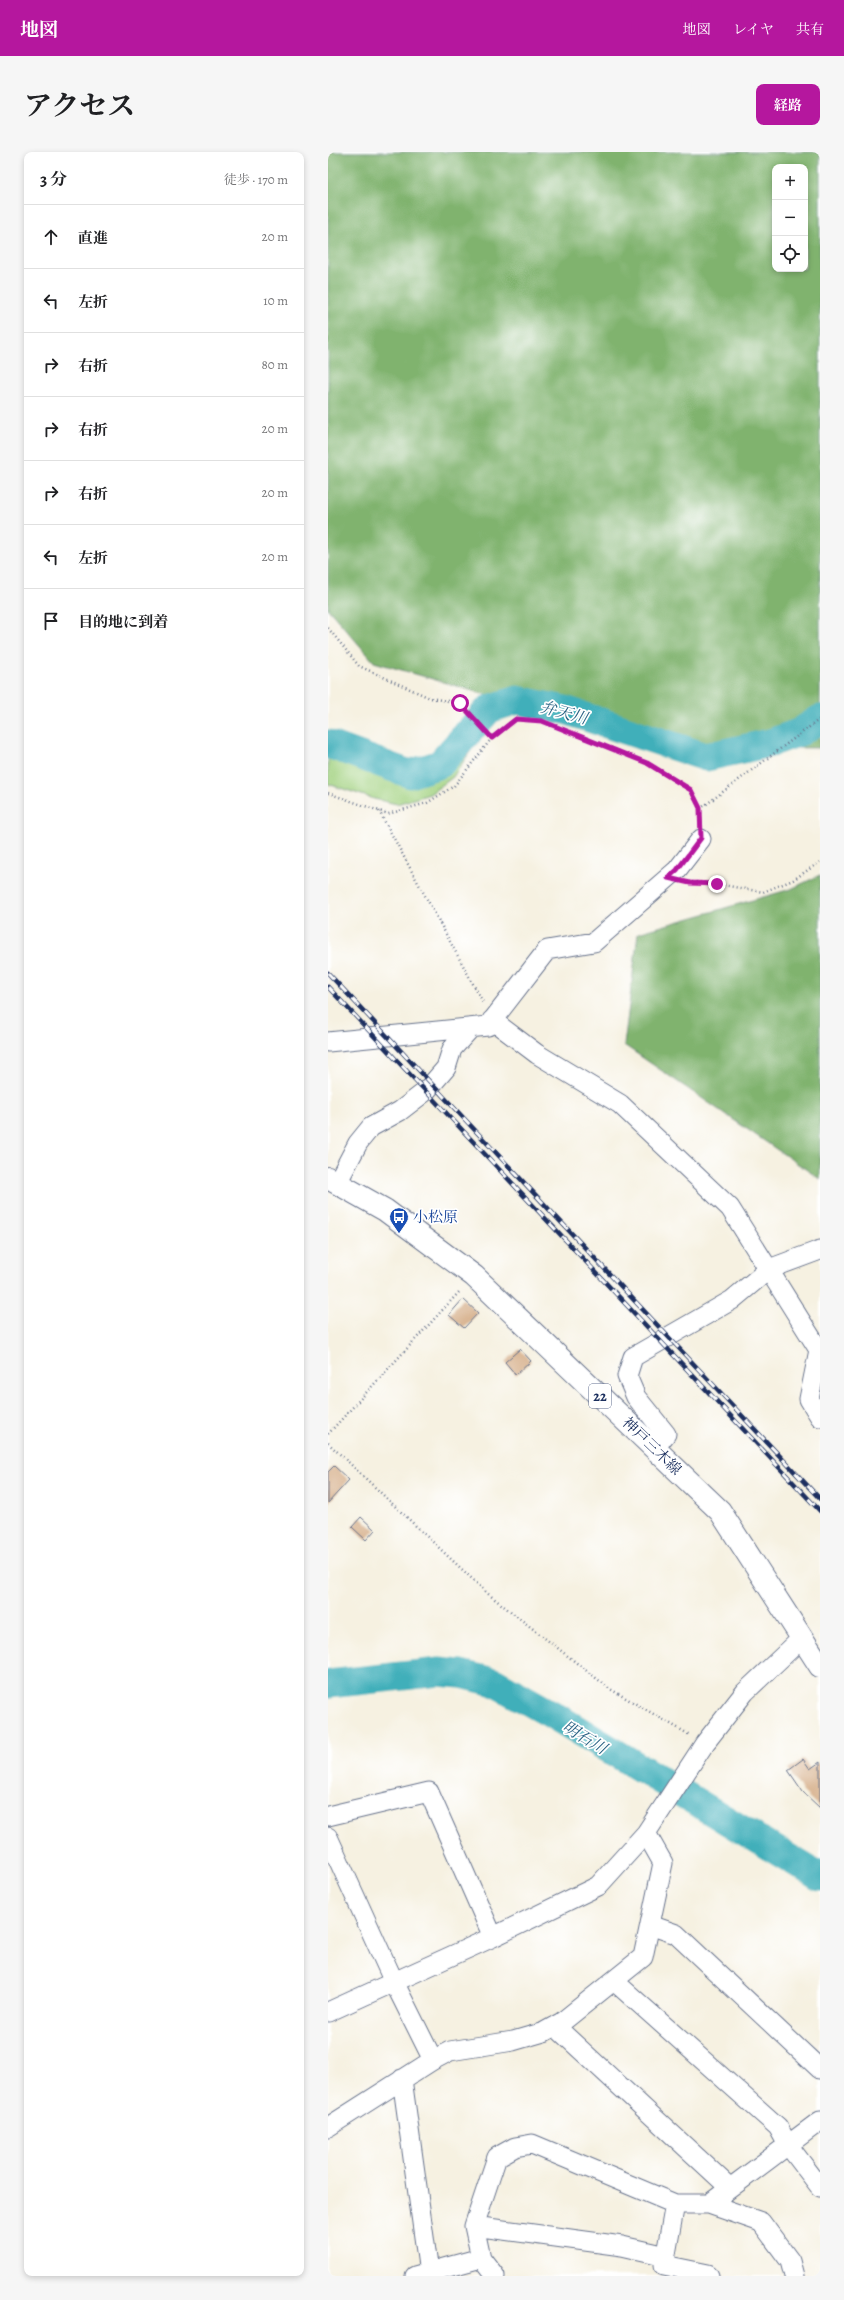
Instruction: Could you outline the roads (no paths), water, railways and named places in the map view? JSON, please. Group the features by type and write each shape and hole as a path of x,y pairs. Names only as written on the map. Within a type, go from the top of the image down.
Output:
{"main road":[{"name":"神戸三木線","path":"332,1181 385,1210 474,1276 720,1511 820,1666"}],"street":[{"path":"328,1042 488,1026 547,950 594,942 677,870 701,838"},
{"path":"492,1020 537,1054 620,1104 730,1208 819,1350 809,1398 820,1417"},
{"path":"332,1181 371,1127 400,1111 426,1091 446,1068 452,1049 471,1028"},
{"path":"655,1448 666,1434 636,1398 627,1376 633,1356 732,1300 769,1269 820,1250"},
{"path":"328,2012 494,1937 598,1886 646,1833 705,1743 745,1692 802,1638"},
{"path":"328,1816 429,1792 494,1937"},
{"path":"328,2127 402,2079 450,2051 513,2041 544,2032 555,2026 644,1957 663,1863 646,1833"},
{"path":"328,1837 394,1982 433,2060"},
{"path":"650,1925 676,1934 820,2069"},
{"path":"614,1981 778,2127 788,2145 820,2188"},
{"path":"555,2026 730,2188"},
{"path":"402,2079 422,2274 481,2258"},
{"path":"709,2204 820,2121"},
{"path":"495,2276 481,2258 474,2226 497,2157 515,2147 532,2144 675,2204 709,2204 761,2222 790,2261 794,2276"},
{"path":"675,2204 664,2265 708,2274 709,2276"},
{"path":"474,2226 622,2246 666,2256"}],"waterway":[{"name":"弁天川","path":"328,744 410,774 440,764 489,709 517,700 565,710 706,757 770,743 800,732 820,719"},
{"name":"明石川","path":"328,1684 439,1672 461,1674 494,1682 553,1715 820,1877"}],"railway":[{"path":"328,973 820,1499"},
{"path":"328,987 820,1511"}],"place":[{"name":"小松原","path":"399,1234"}]}
